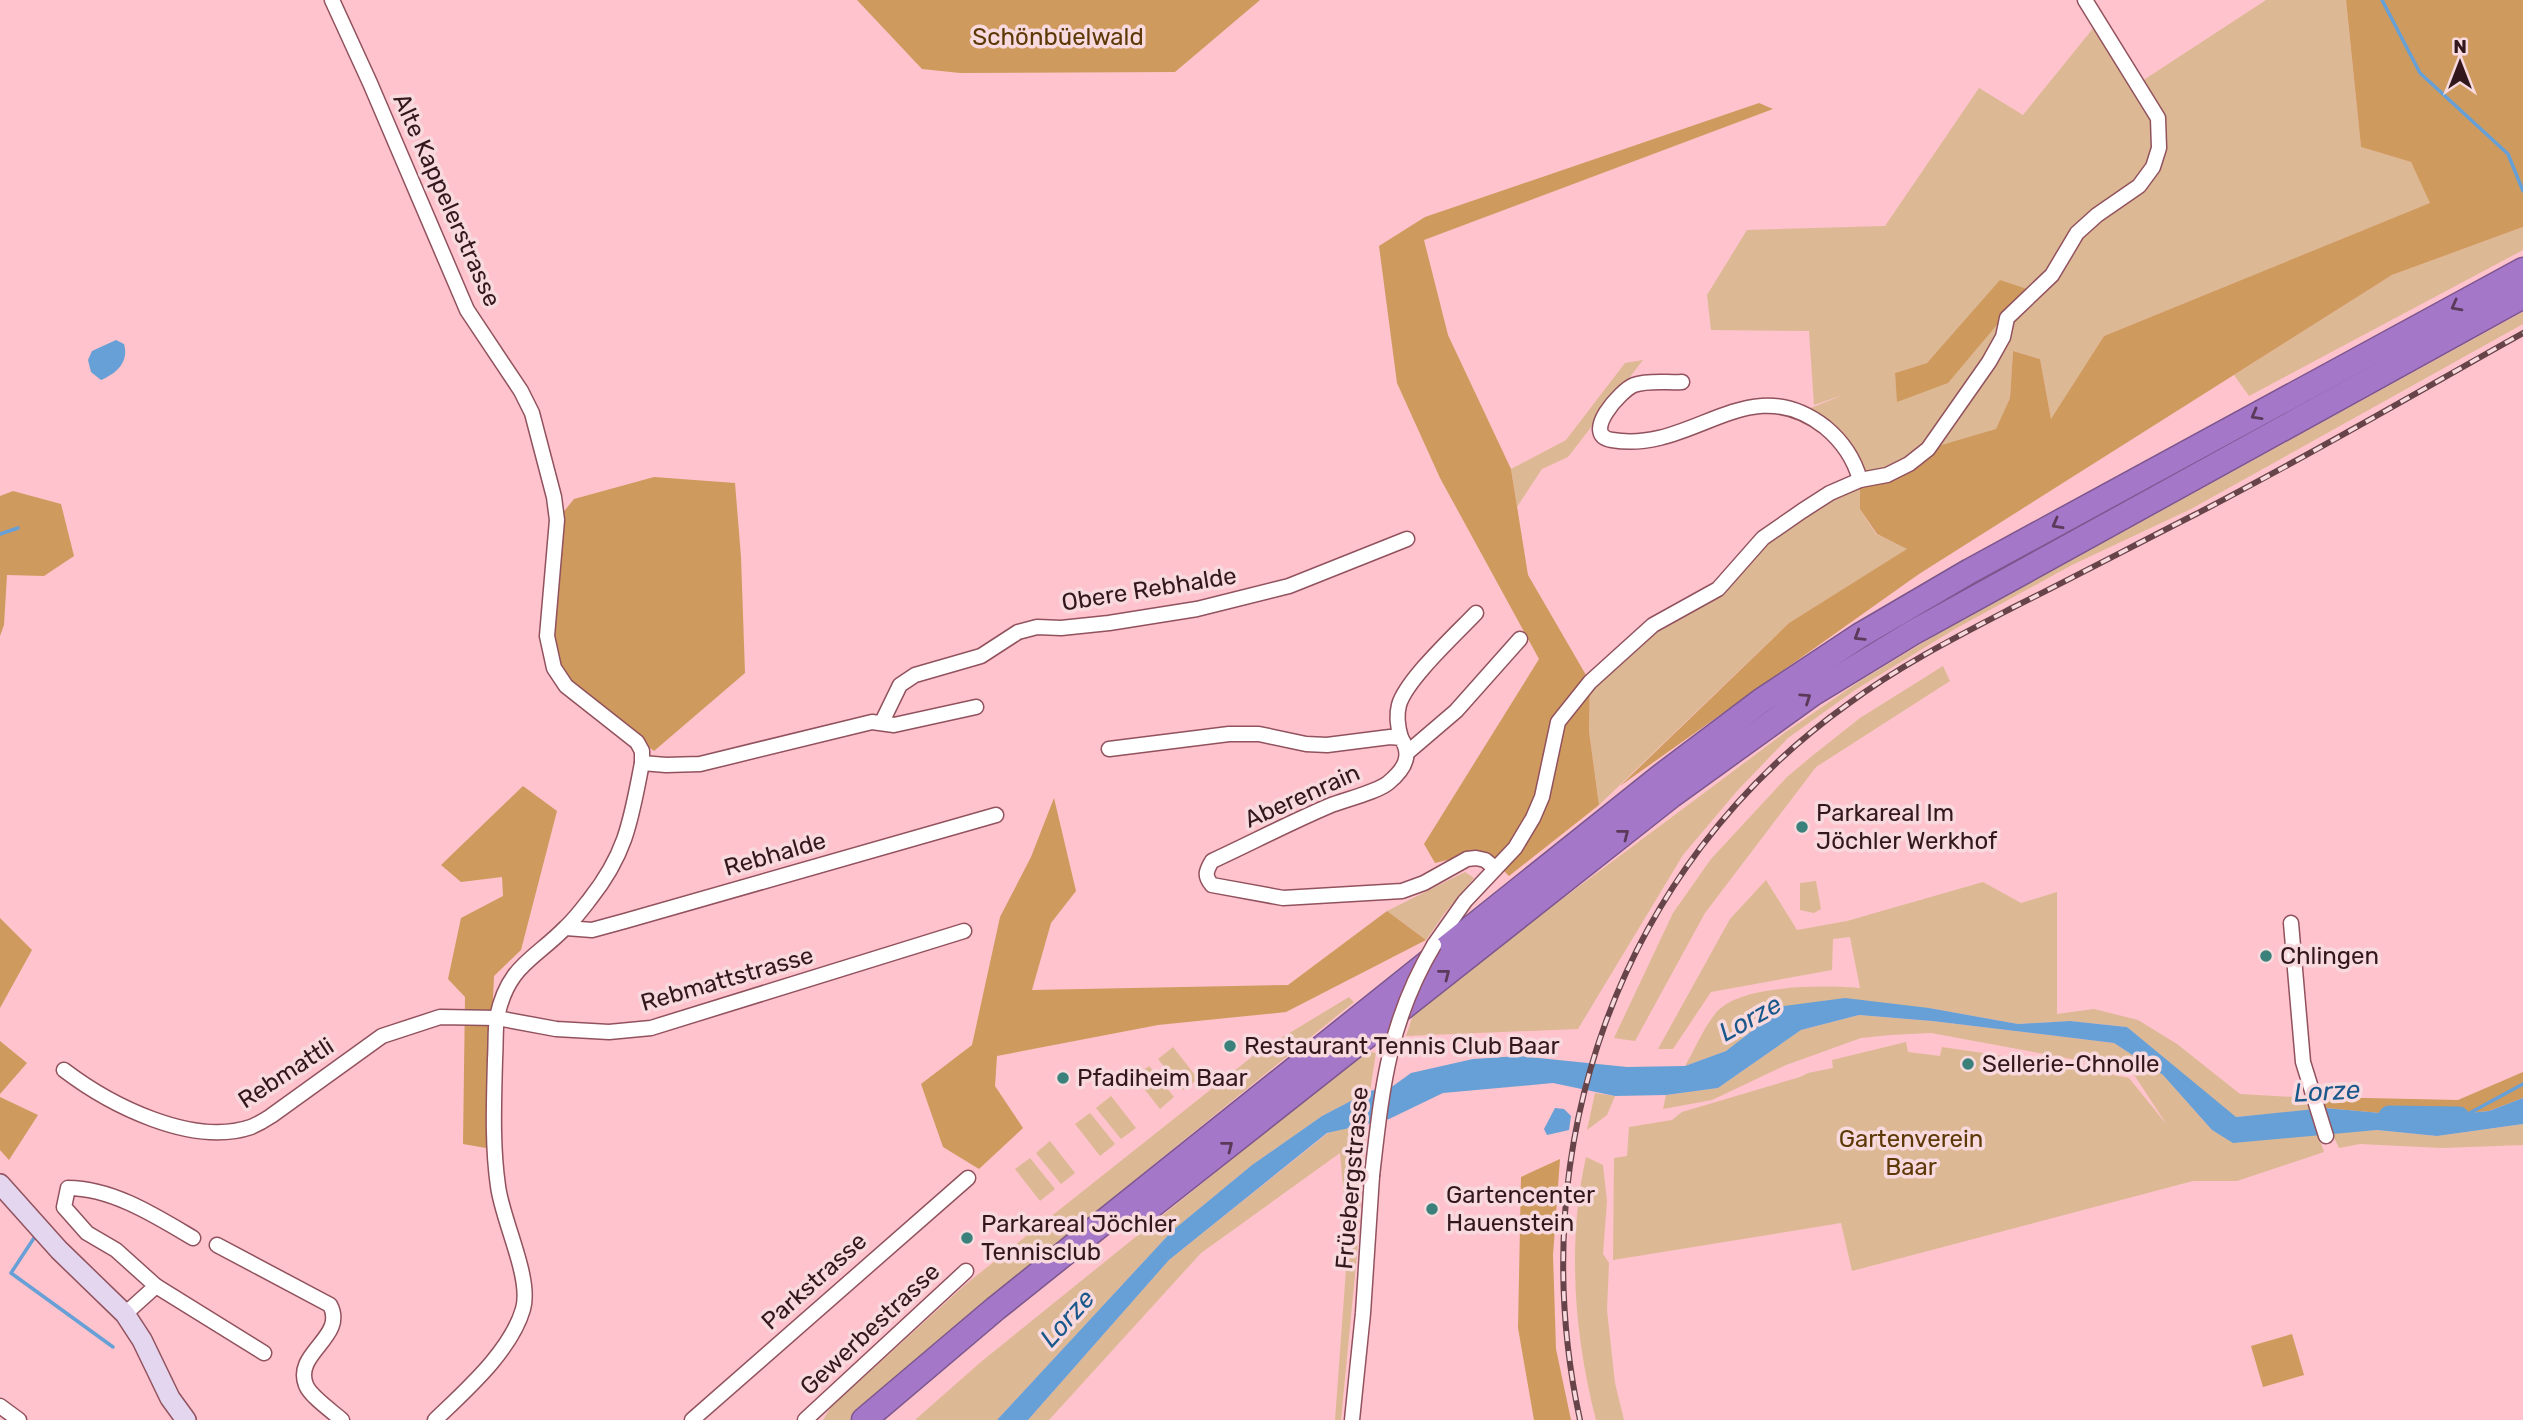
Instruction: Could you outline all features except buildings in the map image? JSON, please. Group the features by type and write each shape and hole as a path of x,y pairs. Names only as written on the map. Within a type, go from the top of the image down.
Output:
{"highway":[{"path":"890,1420 1119,1231 1650,813 1780,715 1912,632 2494,312 2521,280"},
{"path":"864,1420 995,1310 1339,1034 1644,790 1761,701 1835,651 1947,585 2521,280"}],"street":[{"name":"Alte Kappelerstrasse","path":"332,0 467,310 521,391 532,413 555,497 557,520 547,636 554,668 566,686 637,742 642,751 642,763"},
{"name":"Früebergstrasse","path":"1352,1420 1372,1176 1387,1060 1405,1000 1434,945 1465,901 1515,848 1533,818 1542,797 1558,722 1590,682 1653,625 1718,589 1763,538 1830,493 1860,480 1887,475 1909,464 1928,449 1989,362 2003,337 2007,318 2052,275 2077,233 2097,215 2139,186 2153,167 2159,148 2158,118 2085,0"},
{"path":"1682,383 1641,384 1628,388 1605,414 1600,426 1602,434 1611,440 1659,439 1682,433 1739,409 1762,404 1773,405 1801,412 1833,434 1856,465 1860,480"},
{"name":"Obere Rebhalde","path":"882,722 900,685 915,675 981,656 1018,632 1037,627 1061,628 1109,623 1197,608 1289,586 1408,539"},
{"path":"1408,752 1397,726 1399,706 1408,687 1476,613"},
{"path":"1408,752 1456,711 1520,639"},
{"path":"435,1420 473,1384 493,1360 518,1321 526,1295 498,1186 494,1088 497,1018 505,992 516,972 531,956 566,928 592,897 619,857 628,834 642,763 700,764 872,722 894,725 976,707"},
{"name":"Aberenrain","path":"1109,749 1229,734 1259,734 1306,744 1327,745 1401,738"},
{"name":"Aberenrain","path":"1408,752 1408,758 1400,771 1386,785 1329,806 1212,861 1206,871 1206,879 1212,885 1283,898 1402,891 1424,883 1467,859 1485,860 1495,868"},
{"name":"Rebhalde","path":"566,928 592,930 996,815"},
{"path":"2291,923 2302,1055 2326,1136"},
{"name":"Rebmattstrasse","path":"497,1018 556,1028 609,1032 651,1028 964,931"},
{"name":"Rebmattli","path":"64,1070 116,1105 152,1119 189,1129 223,1131 251,1127 271,1116 382,1036 440,1017 497,1018"},
{"name":"Parkstrasse","path":"692,1420 968,1178"},
{"path":"0,1184 58,1250 125,1314 142,1340 170,1398 186,1420"},
{"path":"193,1238 162,1219 123,1201 84,1188 68,1188 64,1207 87,1233 116,1250 156,1286 264,1353"},
{"path":"218,1245 330,1305 334,1313 334,1325 306,1364 304,1375 310,1391 342,1420"},
{"name":"Gewerbestrasse","path":"805,1420 966,1271"},
{"path":"125,1314 156,1286"},
{"path":"0,1406 19,1420"}],"green space":[{"name":"Schönbüelwald","path":"857,0 1260,0 1175,72 960,73 922,69"},
{"path":"2266,0 2346,0 2361,147 2411,162 2431,203 2104,336 2051,420 2040,359 2013,351 2010,398 1996,430 1928,449 1860,509 1876,534 1908,549 1789,623 1599,805 1589,731 1590,682 1635,640 1695,603 1751,550 1860,480 1856,465 1801,412 1843,395 1814,405 1809,331 1711,330 1707,295 1747,230 1885,226 1979,88 2023,115 2099,21 2139,83","holes":["1960,327 1898,402 1895,373 1927,363"]},
{"path":"2346,0 2523,0 2523,227 2392,275 1919,574 1620,786 1789,623 1907,549 1877,534 1860,509 1860,480 1928,449 1996,429 2010,398 2013,351 2040,359 2051,419 2104,336 2430,203 2411,162 2361,147"},
{"path":"1759,103 1773,109 1424,240 1448,335 1511,469 1528,575 1590,682 1589,731 1599,805 1509,876 1484,851 1435,863 1424,844 1539,659 1440,478 1397,383 1379,246 1425,217"},
{"path":"2523,227 2523,250 2249,396 2234,375 2392,275"},
{"path":"2000,280 2027,289 1948,383 1897,402 1895,373 1927,363"},
{"path":"2523,312 2523,324 2191,509 2072,565 1955,629 1855,690 1788,738 1737,791 1683,855 1578,1029 1406,1036 1415,1009 1787,731 1860,681 1934,636"},
{"path":"1643,360 1568,457 1542,469 1517,507 1511,469 1566,440 1625,363"},
{"path":"654,477 735,483 741,557 745,673 654,751 550,669 557,520 574,499"},
{"path":"13,491 61,504 74,556 44,576 7,575 4,625 0,636 0,496"},
{"path":"1943,666 1950,681 1816,767 1705,913 1635,1041 1614,1038 1673,913 1711,859 1787,777 1812,756 1860,718"},
{"path":"523,786 557,811 521,950 494,976 486,1148 463,1144 465,997 448,979 461,918 503,896 502,877 461,882 441,865"},
{"path":"1054,798 1076,891 1051,923 1032,990 1288,985 1387,911 1426,940 1286,1012 1158,1025 997,1056 995,1086 1023,1128 979,1169 943,1147 921,1084 972,1045 1000,917 1031,857"},
{"path":"1465,872 1474,878 1426,940 1387,911"},
{"path":"1766,880 1797,930 1847,921 1983,882 2021,903 2057,892 2057,1014 2094,1009 2138,1020 2177,1044 2240,1094 2311,1098 2312,1110 2235,1117 2127,1027 2070,1021 2018,1024 1929,1008 1784,1006 1726,1051 1685,1066 1715,1014 1726,1004 1761,992 1783,989 1860,988 1850,937 1833,939 1832,970 1711,992 1673,1049 1658,1049 1730,919"},
{"path":"1816,881 1821,909 1814,913 1800,910 1800,883"},
{"path":"0,918 32,950 0,1008"},
{"path":"1349,997 1354,1002 1036,1260 849,1420 823,1420 831,1407 966,1284 1258,1052"},
{"name":"Gartenverein Baar","path":"1859,1015 2114,1043 2163,1075 2212,1130 2233,1142 2318,1134 2324,1152 2237,1181 2193,1181 1852,1271 1841,1223 1613,1260 1614,1158 1627,1156 1629,1127 1672,1120 1682,1112 1808,1073 1833,1068 1832,1060 1906,1042 1908,1052 1940,1056 1942,1047 2078,1067 2129,1078 2167,1125 2131,1070 1931,1033 1861,1038 1786,1065 1712,1100 1663,1109 1666,1095 1718,1088 1801,1030"},
{"path":"0,1041 27,1063 0,1094"},
{"path":"1173,1047 1198,1079 1183,1090 1158,1059"},
{"path":"1366,1051 1376,1053 1370,1091 1322,1116 1252,1165 1172,1231 997,1420 915,1420 982,1361"},
{"path":"1149,1066 1174,1097 1160,1109 1135,1077"},
{"path":"2523,1072 2523,1098 2489,1111 2424,1117 2325,1108 2319,1097 2458,1100"},
{"path":"1595,1093 1615,1096 1607,1115 1587,1130"},
{"path":"1111,1096 1136,1128 1121,1139 1096,1108"},
{"path":"0,1097 38,1115 9,1160 0,1150"},
{"path":"1090,1113 1115,1144 1100,1156 1075,1124"},
{"path":"1366,1123 1341,1420 1335,1420 1348,1242 1340,1153 1201,1253 1049,1420 1028,1420 1169,1260 1328,1133"},
{"path":"2523,1124 2523,1145 2442,1148 2360,1144 2339,1148 2332,1133 2377,1130 2437,1136"},
{"path":"1050,1141 1075,1173 1061,1184 1036,1153"},
{"path":"1586,1157 1603,1165 1607,1201 1603,1254 1609,1263 1607,1310 1615,1383 1624,1420 1596,1420 1582,1355 1575,1256 1576,1222"},
{"path":"1030,1158 1055,1189 1040,1201 1015,1169"},
{"path":"1560,1159 1553,1255 1556,1349 1571,1420 1534,1420 1518,1328 1521,1177"},
{"path":"2292,1334 2304,1375 2263,1387 2251,1346"}],"water":[{"path":"116,340 124,344 125,356 117,370 101,380 91,372 88,360 92,351"},
{"path":"1845,998 1929,1008 2018,1024 2070,1021 2127,1027 2236,1117 2325,1108 2425,1117 2489,1111 2523,1098 2523,1124 2437,1136 2377,1130 2233,1143 2212,1130 2163,1075 2114,1043 1859,1015 1801,1030 1718,1088 1666,1095 1615,1096 1553,1083 1443,1093 1389,1119 1327,1133 1169,1260 1028,1420 997,1420 1172,1231 1252,1165 1322,1116 1370,1091 1393,1086 1411,1073 1473,1059 1519,1056 1627,1067 1685,1066 1726,1051 1784,1006"},
{"path":"1555,1108 1564,1109 1571,1116 1569,1130 1547,1135 1544,1129"}],"waterway":[{"path":"2382,0 2420,73 2508,154 2523,191"},
{"path":"0,534 18,528"},
{"path":"2466,1115 2523,1084"},
{"name":"Lorze","path":"2389,1116 2459,1117"},
{"path":"34,1238 11,1273 113,1347"}],"railway":[{"path":"1580,1420 1565,1318 1565,1216 1578,1117 1606,1022 1647,931 1701,847 1768,771 1848,704 1887,677 1970,630 2279,470 2523,333"}],"place":[{"name":"Parkareal Im Jöchler Werkhof","path":"1802,827"},
{"name":"Chlingen","path":"2266,956"},
{"name":"Restaurant Tennis Club Baar","path":"1230,1046"},
{"name":"Sellerie-Chnolle","path":"1968,1064"},
{"name":"Pfadiheim Baar","path":"1063,1078"},
{"name":"Gartencenter Hauenstein","path":"1432,1209"},
{"name":"Parkareal Jöchler Tennisclub","path":"967,1238"}]}
